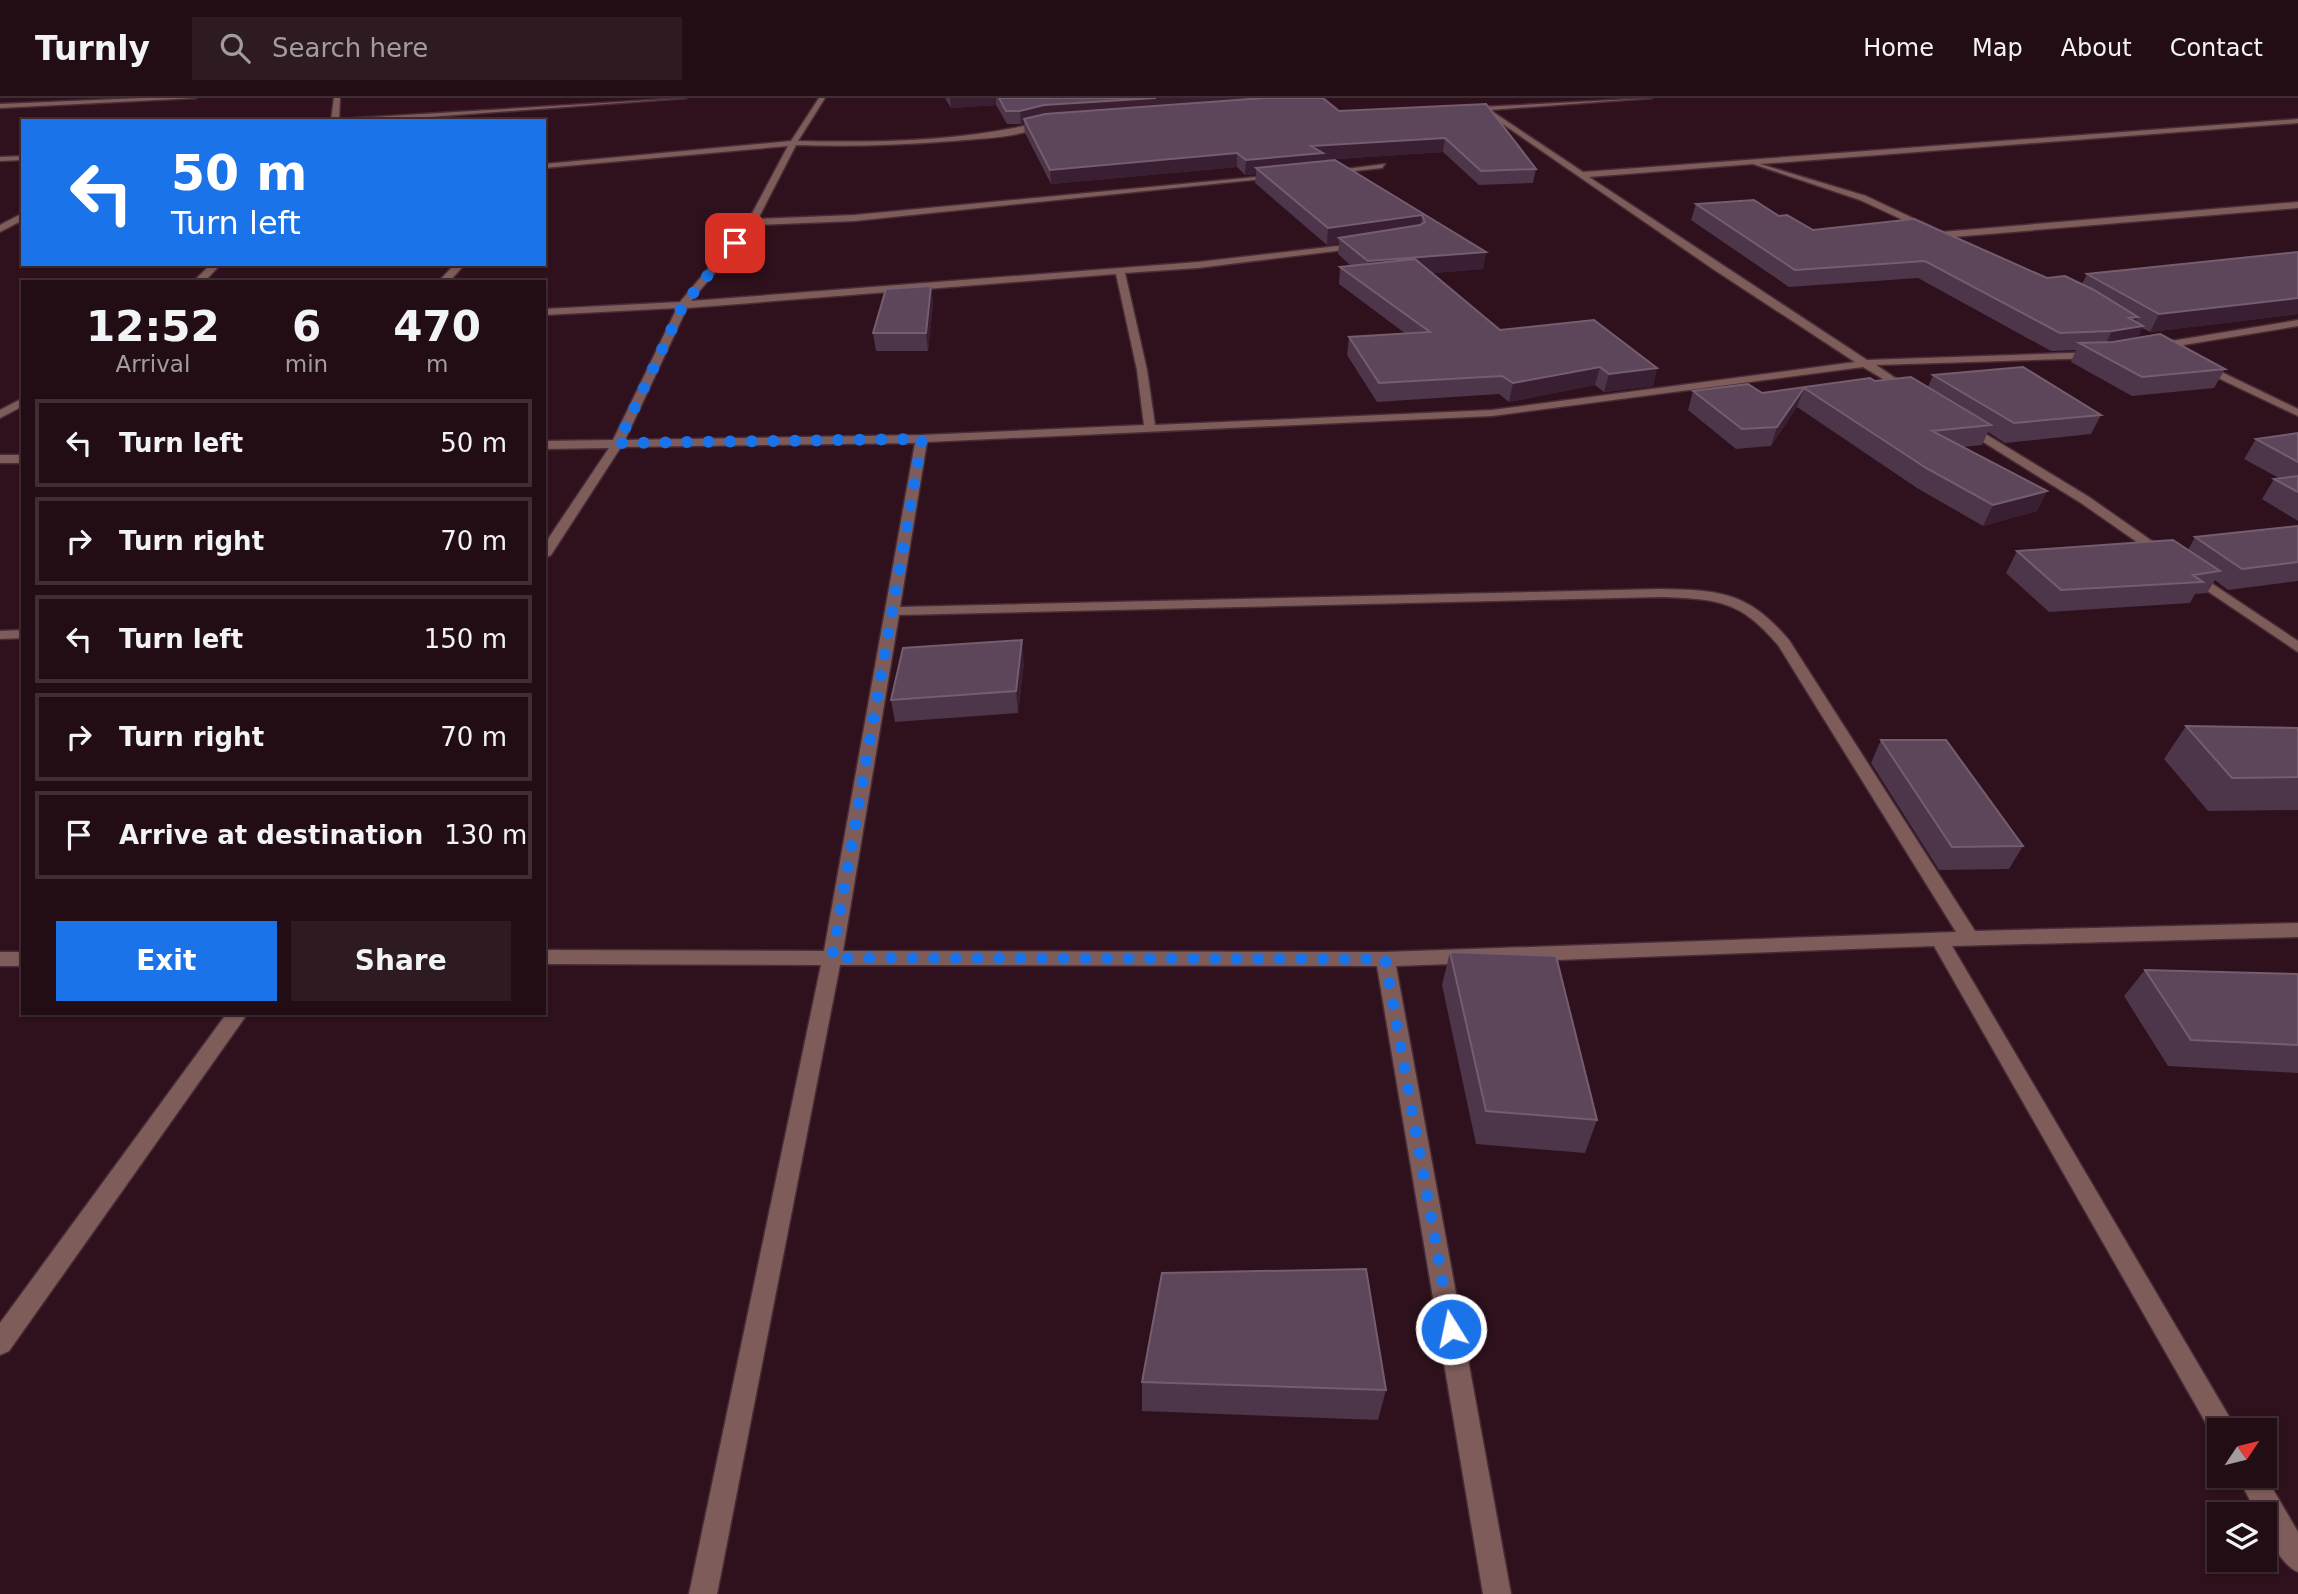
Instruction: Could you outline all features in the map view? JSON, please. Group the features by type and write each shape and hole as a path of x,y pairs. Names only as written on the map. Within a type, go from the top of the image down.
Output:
{"street":[{"path":"0,106 193,98"},
{"path":"335,119 338,98"},
{"path":"370,119 683,98"},
{"path":"546,552 618,443 683,305 752,222 793,144 822,98"},
{"path":"1649,98 1574,100 1483,108 1579,175 1922,400"},
{"path":"1579,175 2298,121"},
{"path":"546,166 793,144 867,145 971,137 1059,122"},
{"path":"0,159 21,158"},
{"path":"1746,162 1863,198 1965,246"},
{"path":"546,171 554,165"},
{"path":"1314,173 1382,166"},
{"path":"752,222 854,218 1287,176"},
{"path":"1941,235 2298,205"},
{"path":"0,229 21,217"},
{"path":"546,312 683,305 1120,271 1251,260 1367,244"},
{"path":"200,280 215,266"},
{"path":"445,280 459,266"},
{"path":"1120,271 1142,370 1150,429"},
{"path":"2137,349 2298,323"},
{"path":"2147,339 2182,357"},
{"path":"546,445 922,439 1492,413 1864,364 2114,353"},
{"path":"2194,363 2298,413"},
{"path":"0,415 21,402"},
{"path":"1957,421 2085,500 2298,648"},
{"path":"703,1594 832,958 922,439"},
{"path":"0,459 21,459"},
{"path":"892,611 1660,593 1705,594 1735,602 1758,614 1784,643 1970,938"},
{"path":"0,635 21,634"},
{"path":"546,957 1385,959 1970,938 2298,930"},
{"path":"1939,939 2217,1418"},
{"path":"0,959 21,959"},
{"path":"1385,959 1497,1594"},
{"path":"0,1343 237,1015"},
{"path":"2258,1488 2298,1558"}],"building":[{"path":"999,98 1156,98 1044,105 1020,111 1006,111"},
{"path":"1264,98 1323,98 1339,111 1486,104 1536,169 1481,171 1445,138 1311,146 1323,153 1246,160 1237,153 1050,170 1024,119 1045,114"},
{"path":"1335,160 1486,252 1368,261 1339,238 1420,225 1425,222 1422,215 1328,228 1256,168"},
{"path":"1754,200 1779,216 1787,215 1813,230 1914,219 2047,278 2065,276 2138,317 2129,318 2143,326 2112,331 2060,333 1925,261 1795,270 1696,204"},
{"path":"2298,252 2298,298 2159,314 2087,274"},
{"path":"1415,259 1500,330 1594,320 1657,368 1609,374 1600,367 1513,383 1502,376 1379,383 1349,337 1430,332 1340,267"},
{"path":"931,286 926,333 873,333 886,289"},
{"path":"2160,334 2225,369 2142,377 2079,343 2113,342"},
{"path":"2023,367 2101,415 2014,423 1933,375"},
{"path":"1911,377 1991,425 1932,431 2047,491 1993,505 1926,468 1804,388 1777,427 1742,429 1693,391 1748,384 1762,393 1870,378 1875,381"},
{"path":"2298,433 2298,462 2256,439"},
{"path":"2298,476 2298,492 2274,479"},
{"path":"2298,526 2298,562 2242,569 2195,537"},
{"path":"2173,540 2220,571 2193,575 2203,582 2061,590 2017,551"},
{"path":"1022,640 1016,691 891,700 903,648"},
{"path":"2186,726 2298,728 2298,777 2232,778"},
{"path":"1881,740 1946,740 2023,846 1952,847"},
{"path":"1450,952 1556,956 1597,1120 1486,1111"},
{"path":"2145,970 2298,974 2298,1045 2191,1040"},
{"path":"1366,1269 1386,1390 1142,1382 1162,1273"}],"route":[{"path":"735,243 683,305 618,443 922,439 832,958 1385,959 1451,1329"}]}
